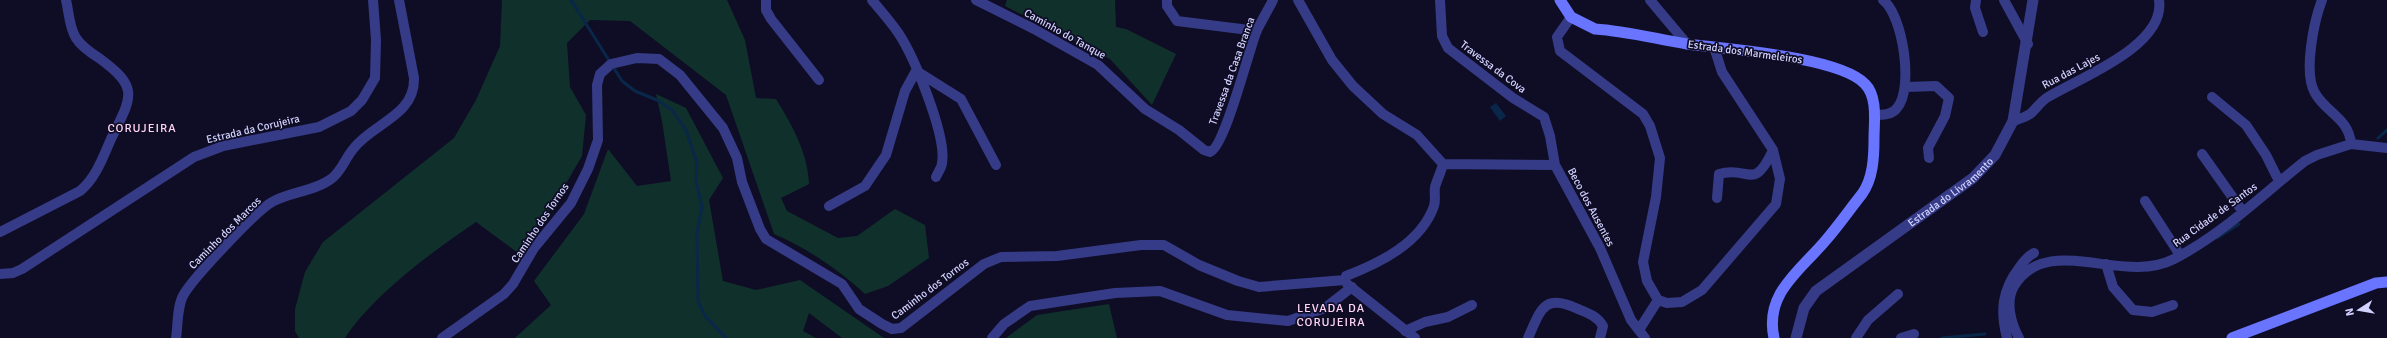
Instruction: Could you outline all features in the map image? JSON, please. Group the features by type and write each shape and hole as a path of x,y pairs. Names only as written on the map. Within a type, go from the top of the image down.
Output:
{"main road":[{"name":"Estrada dos Marmeleiros","path":"1560,0 1571,16 1595,29 1616,31 1687,44 1788,57 1841,70 1865,83 1872,93 1874,115 1873,157 1867,184 1826,240 1779,293 1773,313 1774,338"},
{"path":"2232,338 2376,283 2387,282"}],"street":[{"path":"0,232 80,191 89,183 116,131 130,95 128,86 119,73 89,51 76,38 69,20 66,0"},
{"name":"Estrada da Corujeira","path":"0,274 13,273 22,269 194,156 223,146 319,127 350,111 362,100 375,78 376,40 373,0"},
{"name":"Caminho dos Marcos","path":"176,338 183,295 245,227 270,203 291,193 315,187 331,180 341,170 354,148 398,113 406,103 414,88 414,78 399,0"},
{"path":"766,0 766,10 771,19 819,80"},
{"path":"872,0 899,33 938,124 942,163 936,177"},
{"name":"Caminho do Tanque","path":"976,0 1034,28 1098,65 1145,109 1179,130 1204,150 1214,150"},
{"path":"1167,0 1167,6 1177,21 1257,31"},
{"name":"Travessa da Casa Branca","path":"1214,150 1231,112 1257,31 1273,0"},
{"path":"1298,0 1332,60 1353,86 1383,114 1417,135 1443,164 1435,187 1434,204 1427,222 1419,232 1395,253 1346,276 1348,284 1415,338"},
{"name":"Travessa da Cova","path":"1440,0 1444,42 1457,56 1513,98 1541,113 1550,136 1554,165"},
{"path":"1650,0 1687,44"},
{"path":"1874,115 1891,113 1897,109 1903,100 1906,87 1902,45 1896,16 1890,5 1883,0"},
{"path":"1976,0 1974,3 1975,8 1983,32"},
{"path":"2004,0 2028,44"},
{"name":"Estrada do Livramento","path":"1796,338 1804,308 1816,291 1972,178 1995,155 2013,121 2028,44 2033,0"},
{"name":"Rua das Lajes","path":"2013,121 2030,114 2045,98 2107,66 2146,36 2154,27 2158,18 2158,0"},
{"path":"2322,0 2311,47 2311,85 2319,100 2349,130 2351,144"},
{"path":"1571,16 1557,38 1560,50 1643,114 1656,144 1660,158 1659,176 1643,262 1647,281 1658,300 1667,303 1682,302 1702,290 1776,204 1780,179 1773,150 1722,72 1714,47"},
{"name":"Caminho dos Tornos","path":"442,338 504,294 513,284 534,248 571,202 588,169 598,140 597,85 600,74 611,64 637,58 658,59 671,67 701,99 719,123 737,158 742,182 760,229 766,239 842,284 859,309 892,330 901,328 984,264 1001,257 1057,256 1142,244 1164,245 1199,265 1238,282 1259,287 1348,284"},
{"path":"916,71 960,99 996,165"},
{"path":"829,206 865,186 886,155 905,91 916,71"},
{"path":"1906,87 1936,86 1949,98 1945,116 1928,148 1929,158"},
{"path":"2212,97 2246,125 2279,181"},
{"name":"Rua Cidade de Santos","path":"2019,338 2010,314 2010,299 2013,289 2021,275 2029,268 2043,262 2063,259 2130,268 2152,266 2176,258 2209,237 2243,212 2305,161 2317,155 2351,144 2387,148"},
{"path":"1717,198 1719,174 1758,174 1764,168 1773,150"},
{"path":"2202,154 2243,212"},
{"name":"Beco dos Ausentes","path":"1443,164 1554,165 1600,248 1631,320 1642,334"},
{"path":"2145,201 2180,255"},
{"path":"2007,338 2002,319 2004,294 2008,282 2015,272 2034,253"},
{"path":"2106,264 2113,287 2133,310 2152,312 2173,305"},
{"path":"992,338 1004,324 1030,306 1115,293 1160,291 1227,315 1288,321 1325,308 1348,284"},
{"path":"1856,338 1868,320 1898,294"},
{"path":"1642,334 1658,300"},
{"path":"1528,338 1543,307 1548,303 1563,302 1598,319 1603,326 1600,338"},
{"path":"1405,331 1425,322 1448,317 1472,306"},
{"path":"1901,338 1914,334"}],"green space":[{"path":"502,0 727,0 745,40 756,98 776,99 793,129 806,161 809,184 781,198 787,211 838,238 857,236 895,209 925,225 929,258 888,286 865,294 822,260 774,234 726,95 630,21 590,20 567,43 570,87 586,115 582,156 553,206 518,253 476,222 441,246 387,290 357,322 345,338 299,338 295,331 295,309 305,272 323,242 454,138 476,100 500,46"},
{"path":"1007,0 1115,0 1116,27 1126,29 1176,54 1152,105 1110,59 1005,6"},
{"path":"656,94 686,108 723,178 709,200 723,281 756,290 800,280 884,338 842,338 809,313 803,331 816,338 515,338 551,305 534,281 584,214 608,149 637,186 671,181 662,121"},
{"path":"1109,304 1117,338 1006,338 1037,315"}],"water":[{"path":"1496,103 1506,116 1500,121 1490,107"}],"waterway":[{"path":"571,0 622,81 635,91 657,100 672,110 686,130 697,163 696,182 702,206 697,233 698,301 705,316 726,338"},
{"path":"2378,138 2387,130"},
{"path":"2217,238 2239,224"},
{"path":"1942,338 1985,334"}],"district":[{"name":"CORUJEIRA","path":"142,128"},
{"name":"LEVADA DA CORUJEIRA","path":"1331,315"}]}
